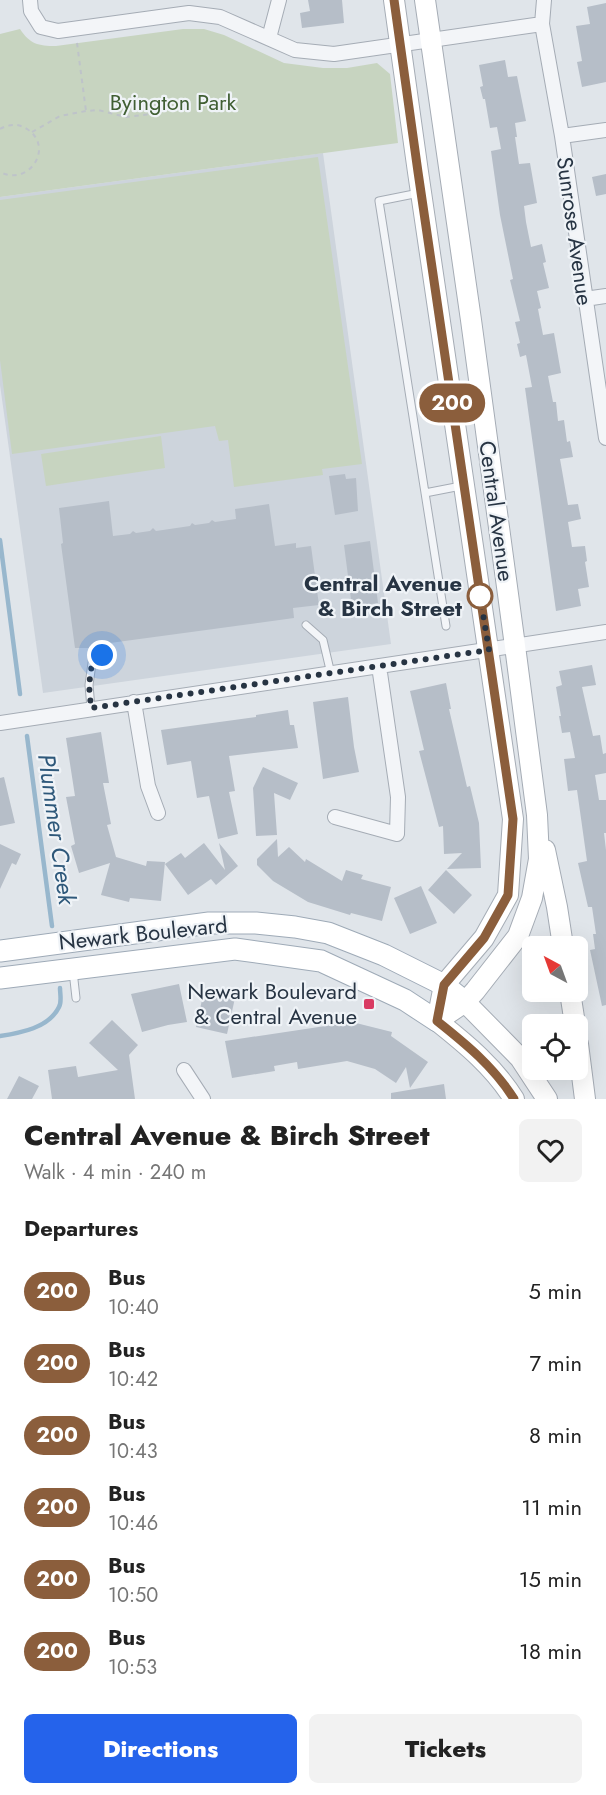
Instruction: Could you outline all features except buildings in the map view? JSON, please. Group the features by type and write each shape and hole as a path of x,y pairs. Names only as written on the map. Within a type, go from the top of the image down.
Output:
{"main road":[{"name":"Central Avenue","path":"394,0 513,819 508,895 484,938 444,985 437,1021"},
{"name":"Central Avenue","path":"425,0 515,646 537,815 539,859 532,898 518,936 465,1002 437,1021"},
{"path":"537,815 561,936"},
{"name":"Newark Boulevard","path":"0,951 209,923 256,923 328,933 384,955 444,985 465,1002 520,1058 547,1099"},
{"name":"Newark Boulevard","path":"0,978 235,949 321,962 405,1000 437,1021"},
{"path":"437,1021 476,1052 503,1082 514,1099"},
{"path":"583,1080 585,1099"}],"street":[{"path":"30,0 31,10 41,27 57,31 189,13 220,17 295,51 334,54 542,24"},
{"path":"269,38 279,0"},
{"name":"Sunrose Avenue","path":"544,0 542,24 562,135 606,438"},
{"path":"562,135 606,130"},
{"path":"585,299 606,296"},
{"path":"1,721 606,632"},
{"path":"335,818 397,834 398,798 380,666"},
{"path":"134,702 148,786 158,813"},
{"path":"184,1070 203,1099"}],"lane":[{"path":"421,193 379,201 446,626"},
{"path":"425,493 464,486"},
{"path":"306,625 323,640 331,674"},
{"path":"91,708 89,685 93,656 102,655"},
{"path":"73,969 76,998"}],"path":[{"path":"75,29 86,111"},
{"path":"32,132 60,116 86,111 98,110 126,117 159,113"},
{"path":"0,129 14,124 23,126 32,132 39,148 35,165 20,175 11,176 0,172"}],"shaded area":[{"path":"323,153 391,644 43,693 0,385 0,197"}],"green space":[{"name":"Byington Park","path":"20,29 27,38 35,43 56,46 183,29 204,29 224,35 284,63 323,68 347,68 377,63 390,74 398,143 0,197 0,34"},
{"path":"318,157 362,464 322,469 323,475 234,487 228,440 219,441 215,426 12,454 0,360 0,200"},
{"path":"161,436 165,468 46,486 41,454"}],"waterway":[{"name":"Plummer Creek","path":"0,540 20,694"},
{"name":"Plummer Creek","path":"27,736 52,926"},
{"name":"Plummer Creek","path":"0,1036 33,1028 48,1020 60,1005 60,988"}],"bus line":[{"name":"200","path":"394,0 513,819 508,895 484,938 444,985 437,1021 476,1052 503,1082 514,1099"}],"place":[{"name":"Central Avenue & Birch Street","path":"480,596"},
{"name":"Newark Boulevard & Central Avenue","path":"369,1004"}],"route":[{"path":"102,655 93,656 89,685 91,708 489,650 480,596"}]}
